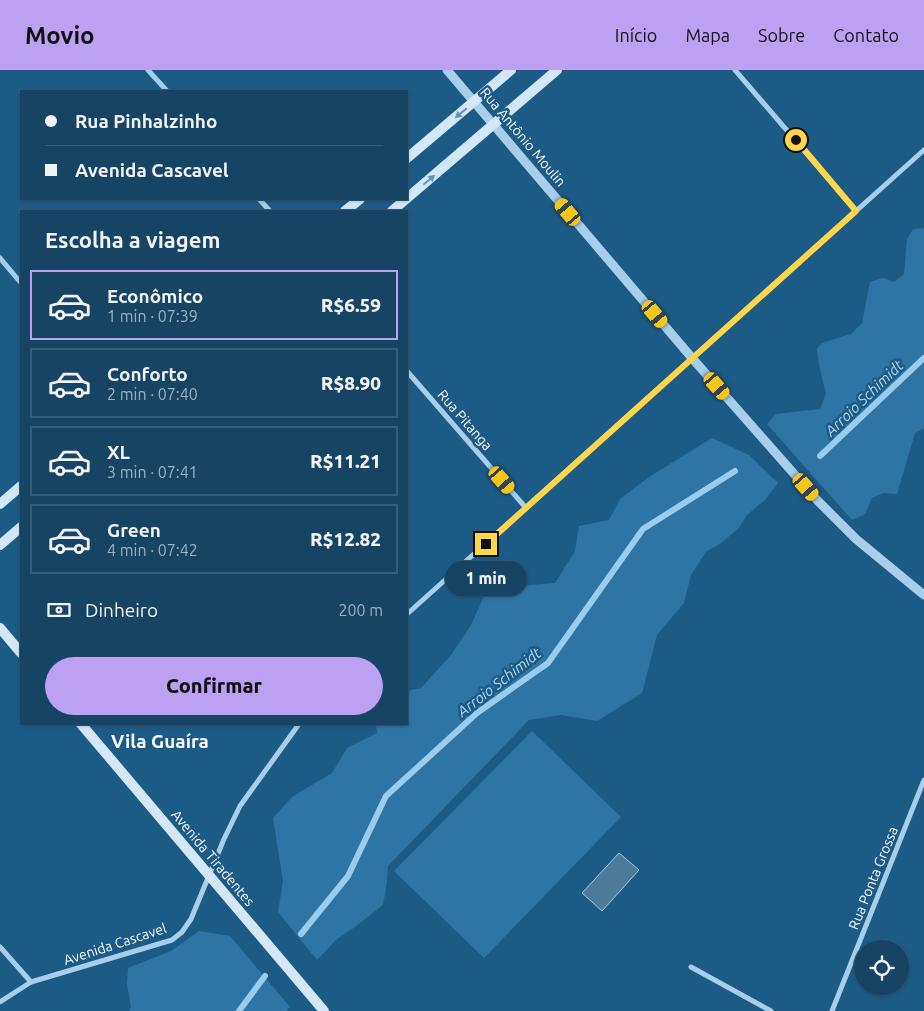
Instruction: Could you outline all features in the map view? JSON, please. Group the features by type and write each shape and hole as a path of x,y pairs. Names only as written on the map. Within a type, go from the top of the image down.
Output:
{"main road":[{"path":"408,157 511,70"},
{"path":"408,197 557,70"},
{"path":"346,210 359,200"},
{"path":"393,210 405,200"},
{"path":"0,504 20,487"},
{"path":"0,545 20,528"},
{"path":"0,628 20,652"},
{"name":"Avenida Tiradentes","path":"82,725 324,1011"}],"street":[{"path":"148,70 166,90"},
{"name":"Rua Antônio Moulin","path":"447,70 692,358 832,516 856,539 924,595"},
{"path":"735,70 856,211"},
{"path":"408,613 924,150"},
{"path":"260,200 269,210"},
{"path":"0,258 20,282"},
{"name":"Rua Pitanga","path":"408,372 526,508"},
{"name":"Avenida Cascavel","path":"0,1002 31,982 172,940 182,932 191,920 240,806 298,725"},
{"name":"Rua Ponta Grossa","path":"832,1011 924,780"},
{"path":"0,947 31,982"},
{"path":"691,967 771,1011"}],"shaded area":[{"path":"924,228 924,428 915,433 897,494 883,493 872,498 865,514 852,520 767,424 776,414 820,409 826,393 817,349 822,343 851,334 862,323 870,282 883,278 894,282 904,274 907,239 913,229"},
{"path":"712,438 749,455 778,483 765,500 747,515 739,528 721,543 706,552 691,575 684,603 657,635 642,693 597,721 561,715 529,720 388,866 383,905 337,939 317,960 278,912 283,881 273,818 292,797 332,773 347,748 377,733 376,725 408,725 408,691 421,688 451,655 471,625 485,594 530,585 555,583 575,551 579,526 609,520 620,499 649,477"},
{"path":"532,731 621,817 484,958 394,871"},
{"path":"619,853 639,870 602,911 582,893"},
{"path":"199,931 230,936 290,1007 286,1011 129,1011 131,1007 127,984 128,968 171,951"}],"waterway":[{"name":"Arroio Schimidt","path":"820,456 924,358"},
{"name":"Arroio Schimidt","path":"301,934 348,876 386,796 477,713 548,663 643,529 735,471"},
{"name":"Arroio Schimidt","path":"239,1011 265,976"}],"district":[{"name":"Vila Guaíra","path":"160,741"}],"route":[{"path":"486,544 856,211 796,140"}]}
